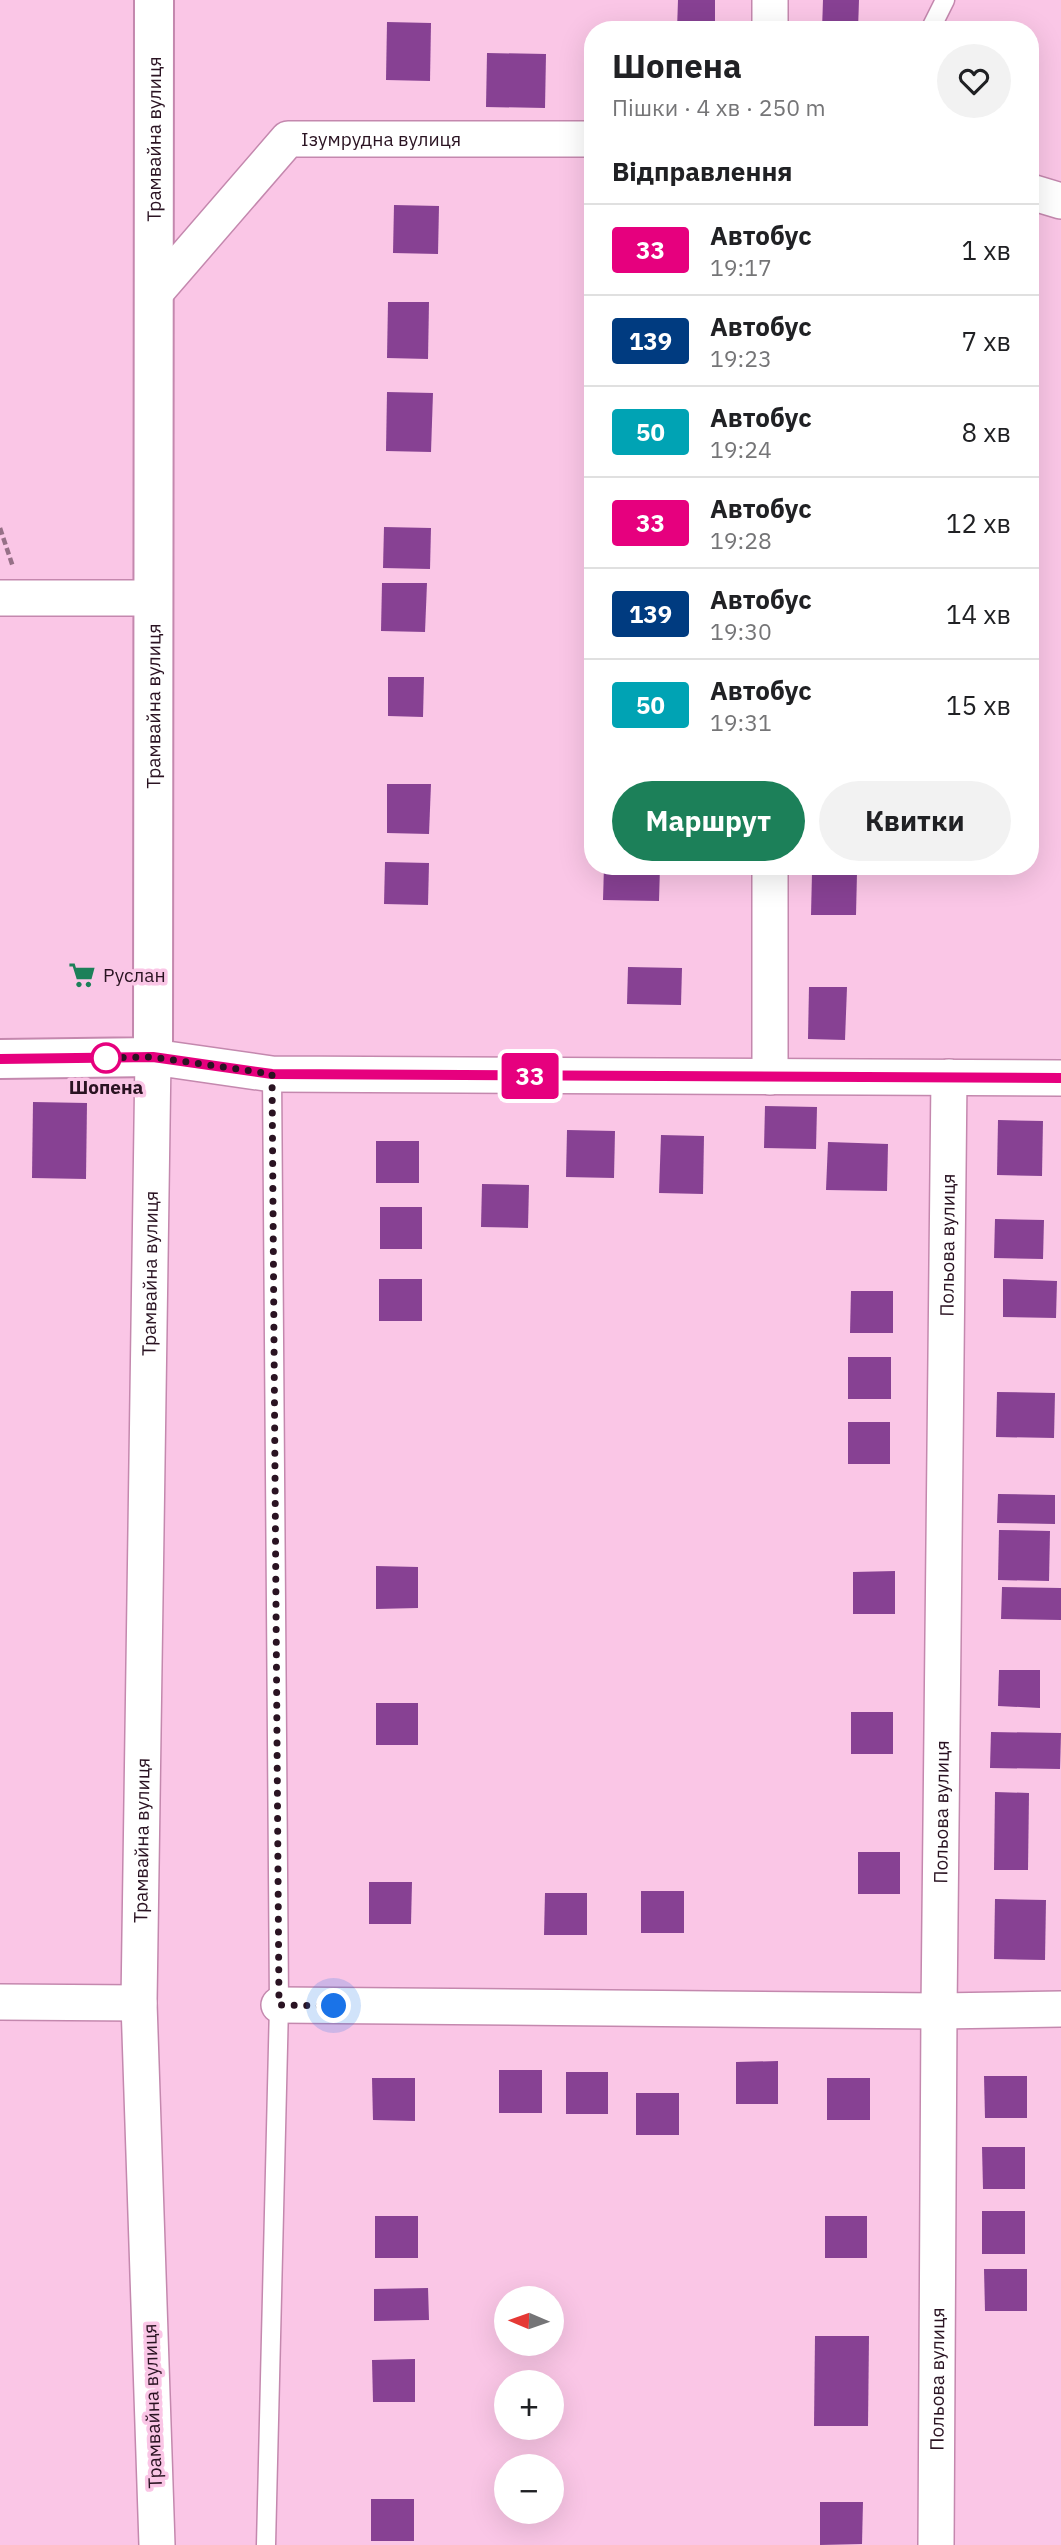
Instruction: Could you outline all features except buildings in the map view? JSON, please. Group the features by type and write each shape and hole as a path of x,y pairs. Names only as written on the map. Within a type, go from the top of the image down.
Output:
{"street":[{"name":"Трамвайна вулиця","path":"154,0 153,1057 139,2003 157,2545"},
{"path":"770,0 770,21"},
{"name":"Ізумрудна вулиця","path":"154,294 288,139 584,139"},
{"path":"1039,194 1061,201"},
{"path":"0,598 154,598"},
{"path":"770,875 770,1077"},
{"path":"0,1059 153,1057 272,1074 1061,1078"},
{"name":"Польова вулиця","path":"936,2545 949,1077"},
{"path":"0,2002 139,2003"},
{"path":"279,2005 939,2011 1061,2009"}],"lane":[{"path":"934,21 945,0"},
{"path":"266,2545 279,2005 272,1074"}],"bus line":[{"name":"33","path":"0,1059 153,1057 272,1074 1061,1078"}],"place":[{"name":"Руслан","path":"82,975"},
{"name":"Шопена","path":"106,1058"}],"route":[{"path":"106,1058 102,1058 153,1057 272,1074 279,2005 334,2006"}]}
